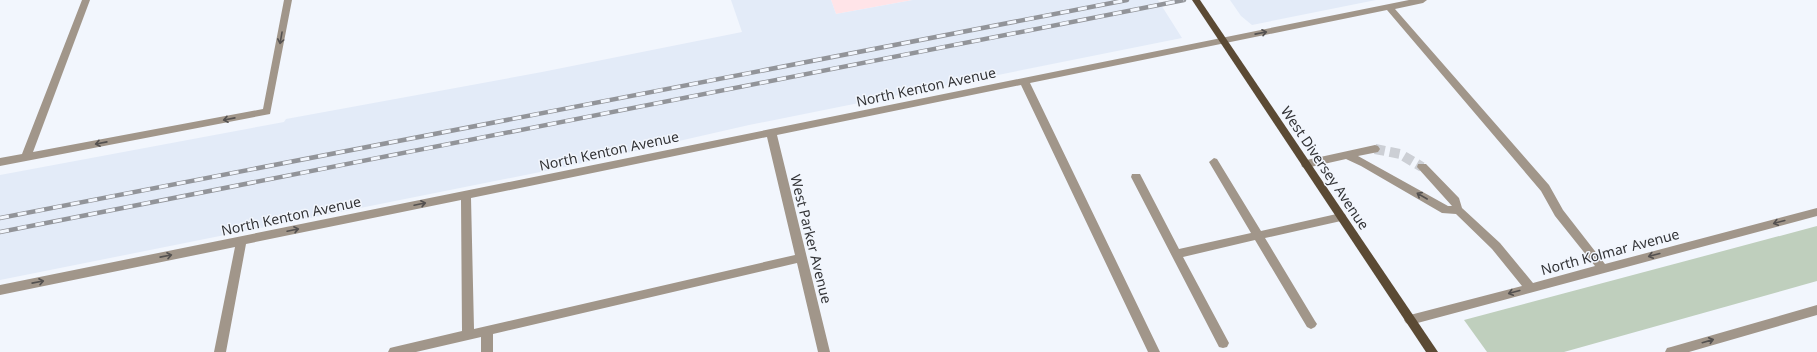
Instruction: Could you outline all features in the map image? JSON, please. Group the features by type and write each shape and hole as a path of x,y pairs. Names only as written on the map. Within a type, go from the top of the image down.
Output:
{"main road":[{"name":"West Diversey Avenue","path":"1196,0 1432,352"}],"street":[{"path":"26,157 86,0"},
{"path":"0,162 267,112 288,0"},
{"name":"North Kenton Avenue","path":"0,290 1423,0"},
{"path":"1389,7 1545,188 1559,213 1603,269"},
{"path":"1024,81 1154,352"},
{"name":"West Parker Avenue","path":"771,132 824,352"},
{"path":"1306,164 1375,149"},
{"path":"1346,155 1364,163 1446,210 1458,210"},
{"path":"1214,162 1311,324"},
{"path":"1422,167 1455,201 1458,210 1496,246 1531,288"},
{"path":"1136,177 1223,343"},
{"path":"466,195 468,335"},
{"name":"North Kolmar Avenue","path":"1410,320 1817,212"},
{"path":"1176,254 1341,216"},
{"path":"220,352 241,241"},
{"path":"394,352 801,258"},
{"path":"1671,352 1817,310"},
{"path":"487,330 487,352"}],"shaded area":[{"path":"731,0 831,0 836,14 913,0 1158,0 1182,38 749,125 565,167 0,280 0,175 284,122 286,119 542,72 742,32"},
{"path":"831,0 913,0 836,14"},
{"path":"1230,0 1376,0 1252,25 1241,16"}],"green space":[{"path":"1817,226 1817,281 1564,352 1487,352 1464,320"}],"tunnel":[{"path":"1375,149 1400,154 1422,167"}],"railway":[{"path":"0,218 1127,0"},
{"path":"0,232 1184,0"}]}
